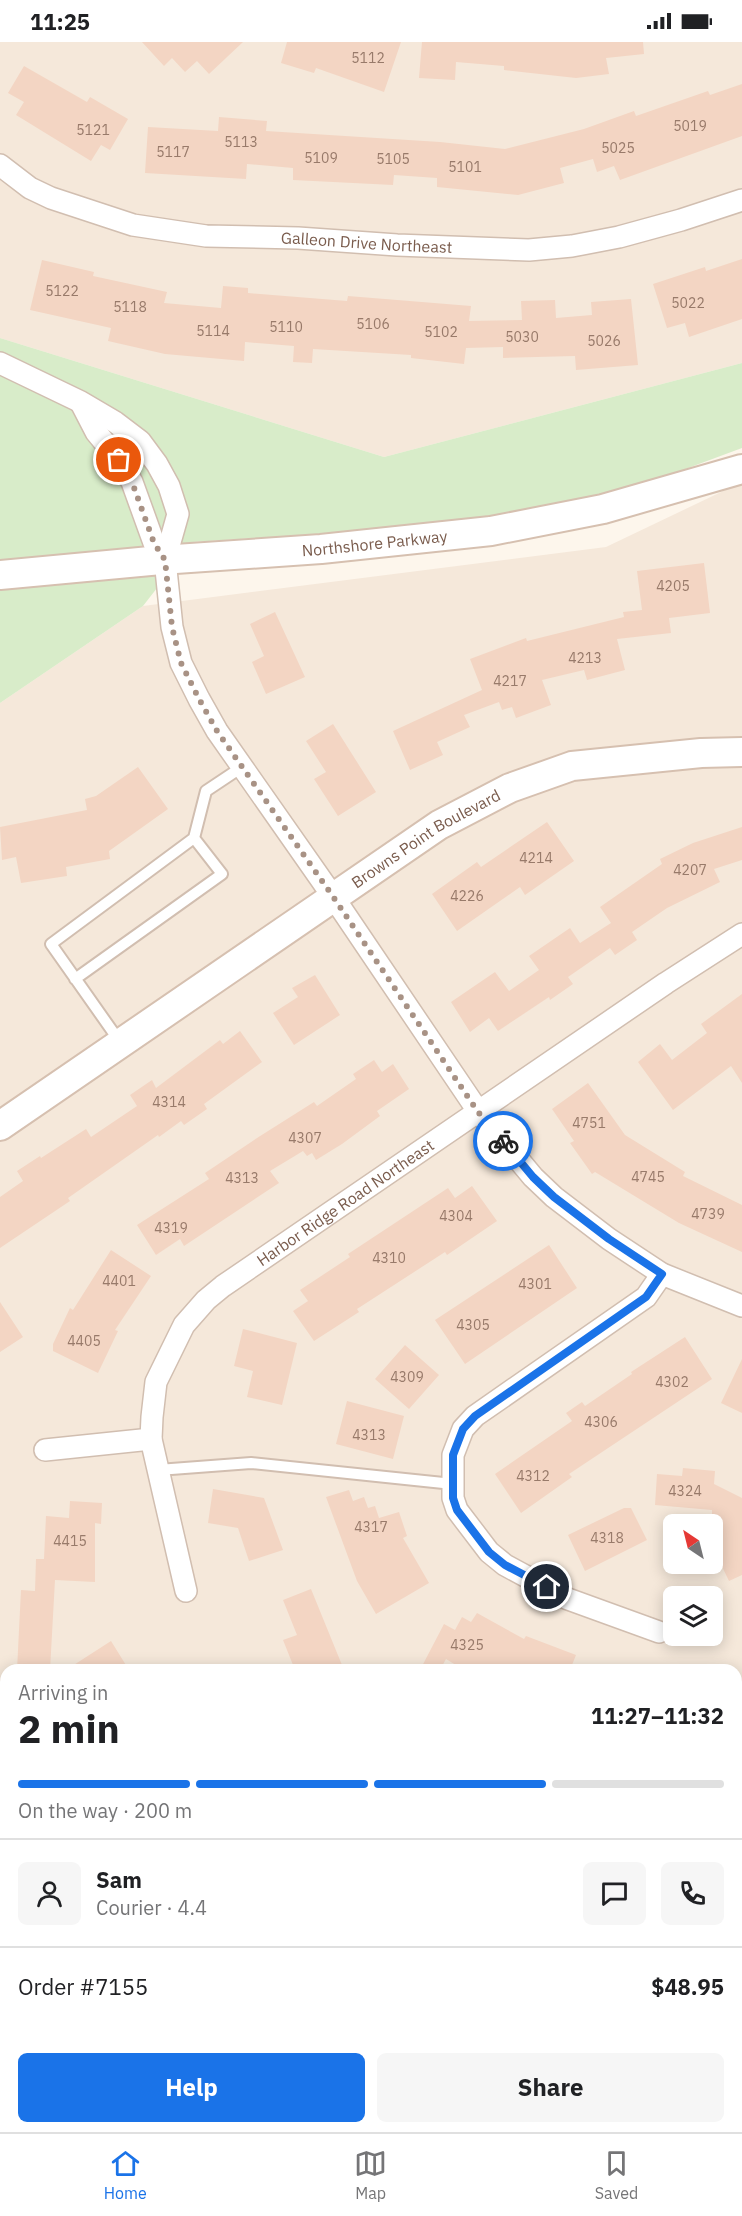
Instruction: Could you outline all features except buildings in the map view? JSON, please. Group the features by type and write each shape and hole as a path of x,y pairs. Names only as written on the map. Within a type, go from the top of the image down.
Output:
{"street":[{"name":"Galleon Drive Northeast","path":"0,165 30,188 51,198 133,225 206,236 298,238 529,250 572,246 639,232 742,200"},
{"path":"0,363 81,402 115,422 140,441 157,464 178,514 165,560 172,627 181,663 217,731 334,898 478,1112 533,1177 554,1197 609,1239 662,1274 742,1306"},
{"path":"81,402 96,432 119,460 132,482 154,543 165,560"},
{"name":"Northshore Parkway","path":"0,574 321,549 491,531 603,509 742,469"},
{"name":"Browns Point Boulevard","path":"0,1126 439,825 510,788 572,766 701,753 742,752"},
{"name":"Harbor Ridge Road Northeast","path":"186,1592 152,1439 156,1383 184,1325 206,1300 223,1286 666,983 742,934"},
{"path":"659,1632 568,1599 505,1565 489,1552 457,1510 453,1498 452,1462 463,1429 475,1416 646,1297 662,1274"},
{"path":"45,1450 152,1439"}],"lane":[{"path":"121,1043 51,944 194,838 206,791 242,766"},
{"path":"75,979 222,874 194,838"},
{"path":"158,1470 250,1463 453,1484"}],"shaded area":[{"path":"0,42 742,42 742,363 384,457 0,338"},
{"path":"742,482 742,1664 0,1664 0,703 143,606 606,547"}],"green space":[{"path":"0,338 384,457 742,363 742,448 548,520 193,542 143,606 0,703"}],"way so far":[{"path":"119,460 132,482 154,543 165,560 172,627 181,663 217,731 334,898 478,1112 503,1141"}],"route":[{"path":"503,1141 533,1177 554,1197 609,1239 662,1274 646,1297 475,1416 463,1429 457,1442 452,1469 453,1498 457,1510 489,1552 505,1565 547,1587"}]}
